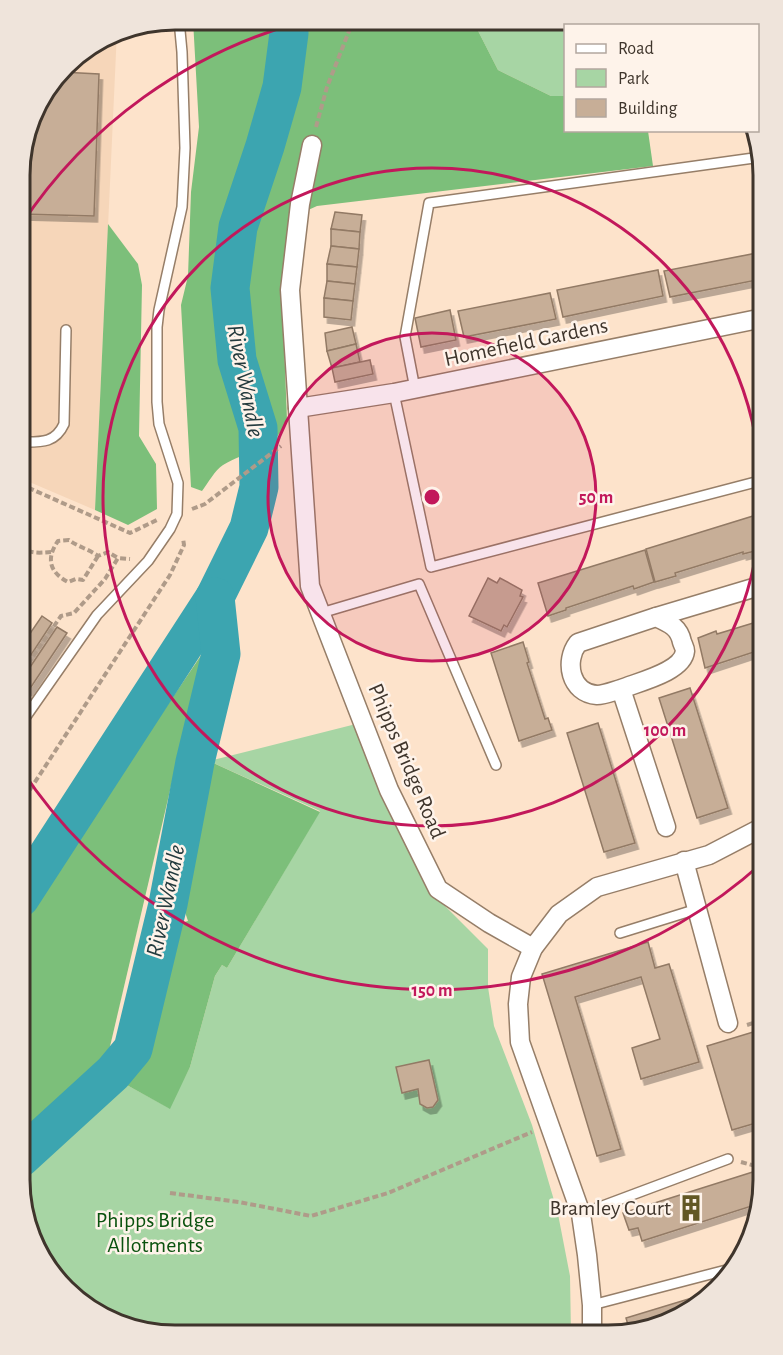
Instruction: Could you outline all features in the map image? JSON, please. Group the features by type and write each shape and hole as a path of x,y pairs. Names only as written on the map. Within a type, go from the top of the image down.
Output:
{"street":[{"name":"Phipps Bridge Road","path":"312,145 300,204 290,290 310,586 389,790 438,889 532,948"},
{"name":"Homefield Gardens","path":"298,408 415,389 753,320"},
{"path":"656,617 673,625 681,635 685,651 680,662 673,669 621,689 598,695 580,688 573,677 571,652 578,643 656,617 753,588"},
{"path":"621,689 666,827"},
{"path":"592,1325 587,1255 580,1214 519,1042 518,1004 521,978 532,948 559,914 597,887 709,855 753,832"},
{"path":"684,861 728,1023"}],"lane":[{"path":"30,711 97,615 148,561 170,529 177,514 178,483 159,424 157,327 182,207 185,148 180,30"},
{"path":"415,389 405,337 429,203 752,158"},
{"path":"30,441 44,442 53,439 64,424 66,330"},
{"path":"394,393 432,567 753,483"},
{"path":"321,613 419,584 496,765"},
{"path":"620,933 697,909"},
{"path":"580,1214 728,1159"},
{"path":"592,1305 720,1273"}],"path":[{"path":"312,145 327,87 350,30"},
{"path":"30,488 129,533 157,519 205,504 274,450"},
{"path":"30,790 170,575 184,545 183,527 177,514"},
{"path":"98,556 90,549 79,547 69,540 58,541 51,552 52,567 60,578 68,582 76,579 83,580 98,556 108,552 118,558 148,561"},
{"path":"30,552 51,552"},
{"path":"30,661 61,616 74,613 105,579 118,558"},
{"path":"170,1193 239,1202 312,1216 388,1193 549,1125"},
{"path":"728,1159 753,1165"}],"shaded area":[{"path":"116,42 95,510 30,482 30,175 35,137 54,94 79,66 94,54"}],"green space":[{"path":"194,30 478,30 498,70 551,96 564,96 564,132 648,132 653,166 317,206 295,216 283,316 287,420 281,431 267,445 220,467 202,491 191,487 181,305 188,276 191,192 199,127"},
{"path":"478,30 564,30 564,96 551,96 498,70"},
{"path":"108,224 138,264 142,285 139,436 156,464 157,509 128,525 95,510"},
{"path":"202,654 108,1055 30,1129 30,908"},
{"name":"Phipps Bridge Allotments","path":"356,724 431,892 488,949 488,987 494,1026 532,1125 558,1214 570,1276 571,1325 156,1324 119,1314 102,1306 72,1283 49,1253 33,1209 30,1170 125,1084 169,1108 190,1067 215,976 222,965 227,968 320,811 209,761"},
{"path":"209,761 320,812 227,968 222,965 215,976 190,1067 170,1109 125,1084 132,1078 161,998 178,920 181,923 188,921 182,903"}],"building":[{"path":"72,73 99,74 94,216 30,214 31,156 35,137 49,102"},
{"path":"335,212 362,215 360,232 331,229"},
{"path":"331,229 360,232 359,249 331,246"},
{"path":"331,246 359,249 357,267 327,264"},
{"path":"753,254 753,281 670,297 664,271"},
{"path":"327,264 357,267 355,284 327,281"},
{"path":"658,270 663,296 563,317 557,290"},
{"path":"327,281 355,284 353,301 324,298"},
{"path":"550,293 556,319 464,337 458,311"},
{"path":"324,298 353,301 351,320 324,317"},
{"path":"450,310 456,340 421,347 415,318"},
{"path":"352,327 356,344 327,351 325,333"},
{"path":"356,344 360,362 332,368 327,351"},
{"path":"370,360 373,374 335,382 332,368"},
{"path":"753,516 753,552 743,554 743,552 675,573 676,576 655,582 646,549"},
{"path":"645,550 654,582 634,589 633,586 548,616 538,583"},
{"path":"488,578 497,583 500,578 522,590 520,596 523,597 507,627 504,625 501,631 469,616"},
{"path":"42,616 52,623 30,656 30,633"},
{"path":"753,623 753,652 705,668 698,638 716,631 717,634"},
{"path":"57,627 67,633 30,688 30,667"},
{"path":"523,642 529,662 527,663 545,719 548,718 552,730 519,741 491,653"},
{"path":"690,688 728,808 697,818 659,698"},
{"path":"598,723 635,843 604,852 567,733"},
{"path":"648,942 655,968 669,964 699,1062 641,1079 632,1048 660,1039 641,977 575,997 621,1149 597,1156 542,974"},
{"path":"753,1032 753,1124 732,1130 707,1046"},
{"path":"429,1060 438,1100 433,1107 427,1108 420,1104 418,1089 402,1093 396,1067"},
{"name":"Bramley Court","path":"753,1172 750,1206 642,1241 638,1228 629,1230 623,1213"},
{"path":"692,1298 681,1306 646,1320 628,1323 626,1318"}],"waterway":[{"name":"River Wandle","path":"30,883 215,597 249,528 259,487 258,428 237,360 230,288 238,227 282,87 289,30"},
{"name":"River Wandle","path":"30,1149 113,1073 133,1049 168,904 195,762 221,654 215,597"}],"place":[{"name":"Bramley Court","path":"691,1208"}]}
